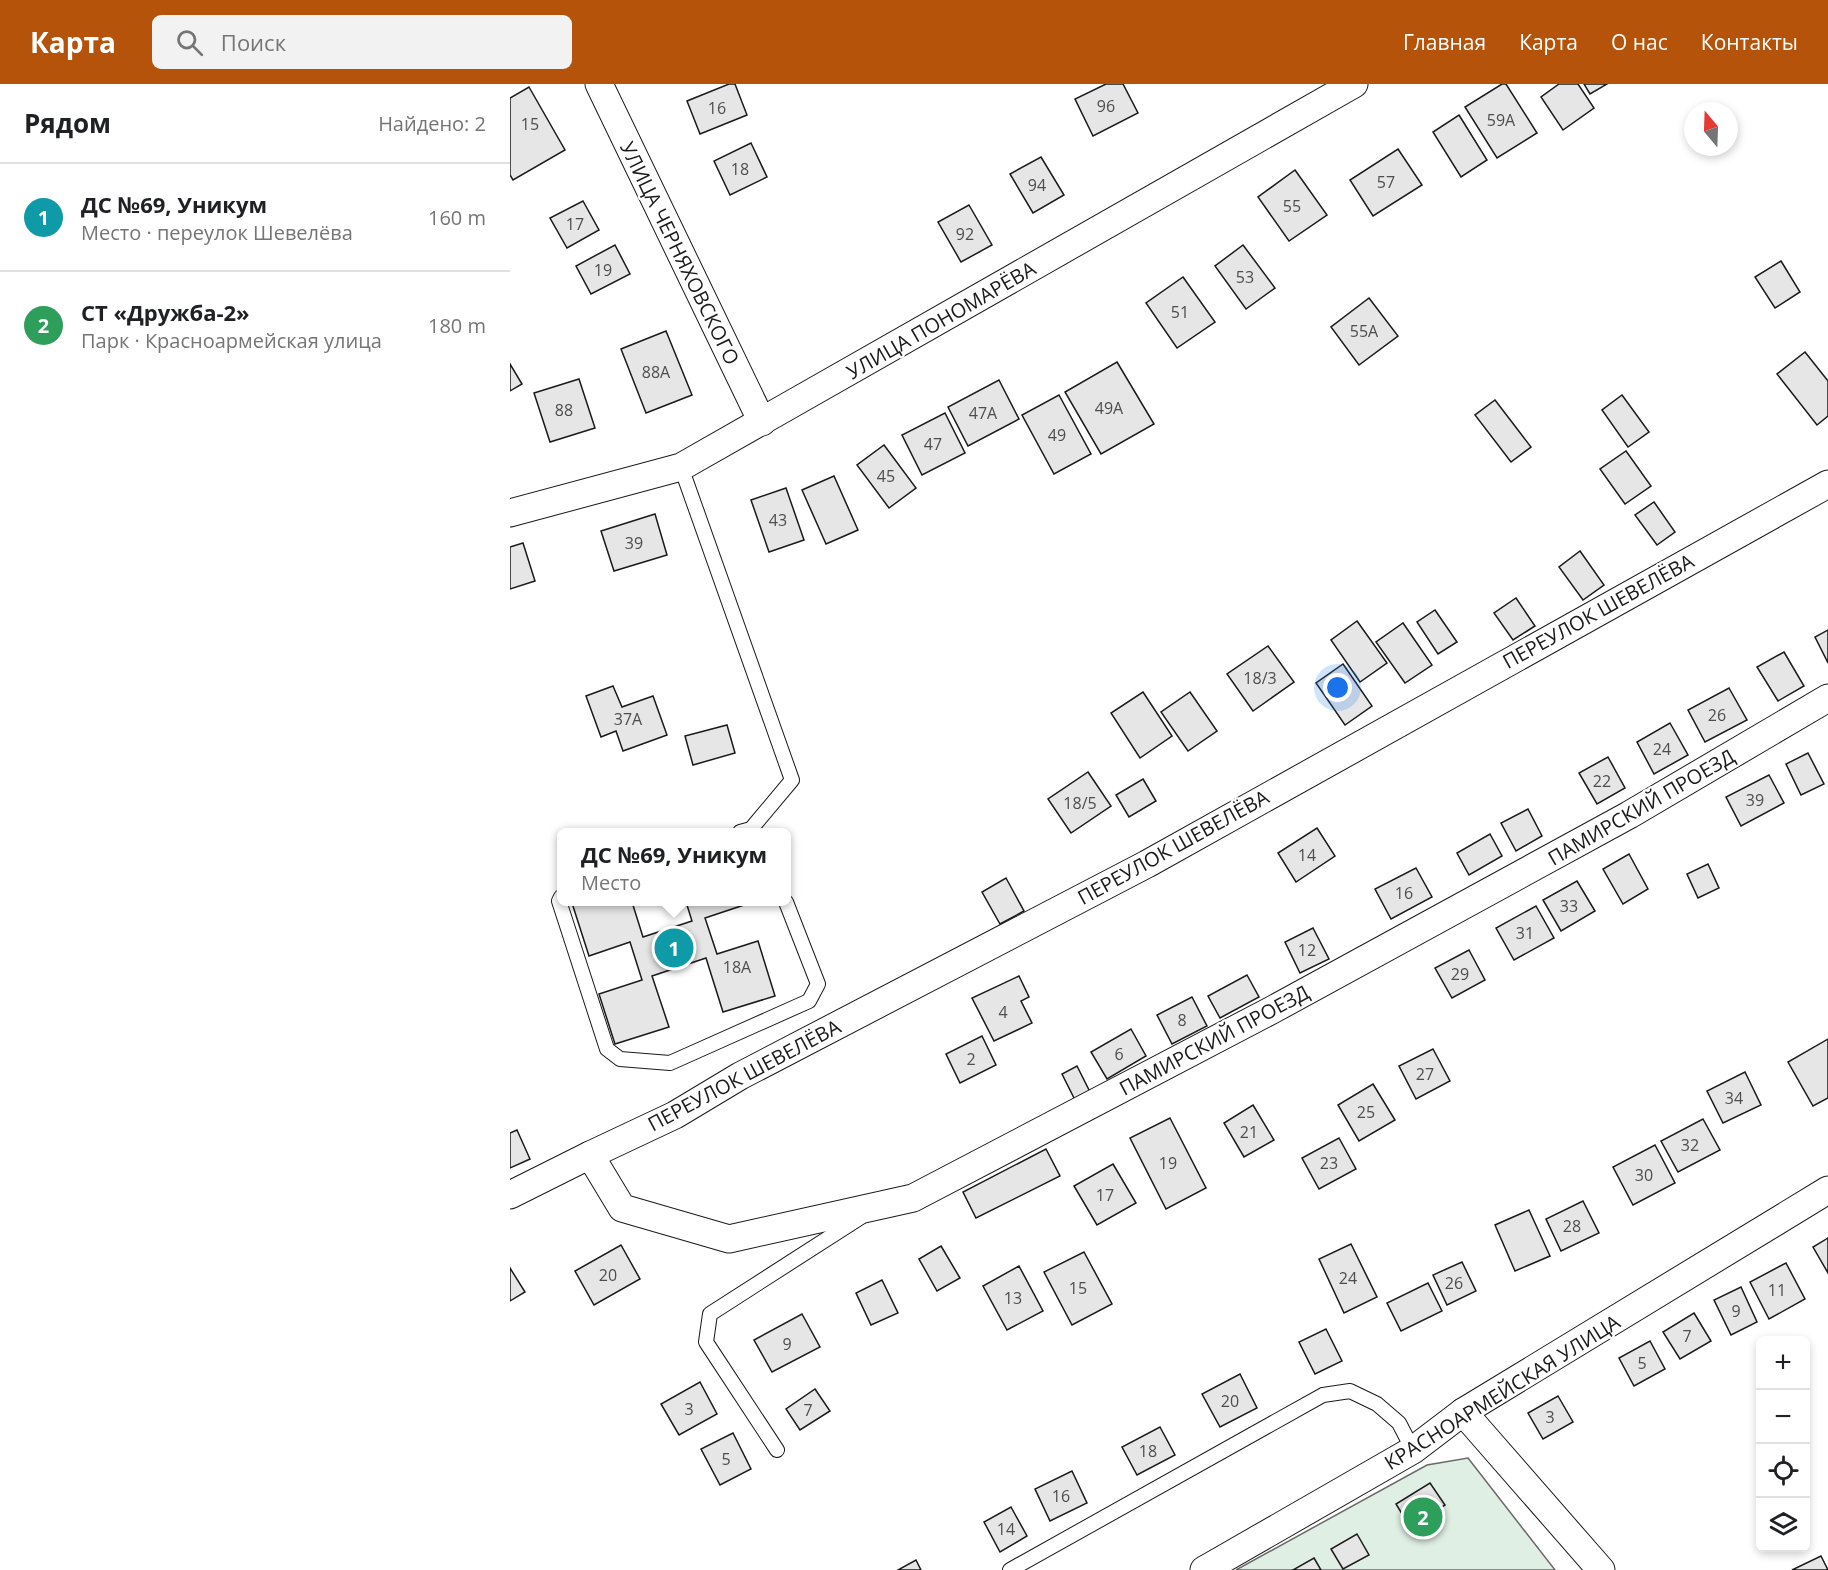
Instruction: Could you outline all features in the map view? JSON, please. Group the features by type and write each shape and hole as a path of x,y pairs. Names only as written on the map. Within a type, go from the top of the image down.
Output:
{"street":[{"name":"УЛИЦА ЧЕРНЯХОВСКОГО","path":"598,84 762,422"},
{"name":"УЛИЦА ПОНОМАРЁВА","path":"510,513 681,467 1354,84"},
{"name":"ПЕРЕУЛОК ШЕВЕЛЁВА","path":"510,1195 675,1115 740,1076 1147,864 1828,484"},
{"name":"ПАМИРСКИЙ ПРОЕЗД","path":"590,1155 622,1208 729,1239 913,1198 1272,1010 1629,815 1828,698"},
{"name":"КРАСНОАРМЕЙСКАЯ УЛИЦА","path":"1204,1570 1413,1450 1463,1412 1828,1190"},
{"path":"1463,1412 1591,1567"}],"lane":[{"path":"681,467 792,780 751,828"},
{"path":"561,906 608,1049 620,1059 670,1063 809,1001 818,984 788,906"},
{"path":"777,1450 706,1342 711,1314 880,1205"},
{"path":"1010,1570 1323,1395 1350,1391 1377,1404 1399,1423 1413,1450"}],"green space":[{"path":"1468,1458 1555,1570 1236,1570 1427,1465"}],"building":[{"path":"729,84 735,84 747,115 700,134 687,101"},
{"path":"1106,84 1123,84 1138,113 1093,136 1075,99"},
{"path":"1502,84 1506,84 1537,133 1497,158 1465,107"},
{"path":"1559,84 1578,84 1594,108 1563,130 1541,97"},
{"path":"1584,84 1607,84 1590,94"},
{"path":"529,87 565,150 513,180 510,175 510,98"},
{"path":"1459,115 1487,160 1461,177 1433,132"},
{"path":"751,143 767,177 730,195 714,161"},
{"path":"1398,149 1422,185 1373,216 1350,180"},
{"path":"1041,157 1064,195 1033,213 1010,174"},
{"path":"1295,170 1327,215 1289,241 1258,197"},
{"path":"583,201 599,230 567,248 550,218"},
{"path":"969,205 992,245 961,262 938,222"},
{"path":"615,245 630,274 591,294 576,266"},
{"path":"1243,245 1275,288 1246,309 1215,266"},
{"path":"1781,261 1800,292 1775,308 1755,277"},
{"path":"1183,277 1215,322 1177,348 1146,303"},
{"path":"1369,298 1398,336 1359,365 1331,327"},
{"path":"666,331 692,395 646,413 621,349"},
{"path":"1805,352 1828,381 1828,416 1817,425 1777,374"},
{"path":"1117,362 1154,424 1101,454 1065,392"},
{"path":"510,364 522,384 510,391"},
{"path":"579,379 595,428 550,442 534,393"},
{"path":"999,380 1019,419 968,446 948,407"},
{"path":"1059,395 1091,454 1054,474 1022,415"},
{"path":"1622,395 1649,432 1628,447 1602,410"},
{"path":"1495,400 1531,447 1511,462 1475,415"},
{"path":"945,413 965,453 922,475 902,435"},
{"path":"884,445 916,488 889,508 857,465"},
{"path":"1626,451 1651,486 1625,504 1600,469"},
{"path":"834,476 858,530 826,544 802,490"},
{"path":"786,488 804,540 769,552 751,500"},
{"path":"1654,502 1675,532 1657,545 1635,515"},
{"path":"655,514 667,555 614,571 601,531"},
{"path":"523,543 535,581 510,589 510,547"},
{"path":"1580,551 1604,585 1583,600 1559,567"},
{"path":"1516,598 1535,626 1513,640 1494,613"},
{"path":"1435,610 1457,642 1438,654 1417,622"},
{"path":"1357,621 1387,663 1360,682 1331,640"},
{"path":"1403,623 1432,665 1405,683 1376,642"},
{"path":"1828,630 1828,663 1815,637"},
{"path":"1268,646 1294,682 1253,711 1227,674"},
{"path":"1784,652 1804,686 1778,701 1757,667"},
{"path":"1343,664 1372,706 1345,725 1316,683"},
{"path":"613,686 622,707 653,696 667,735 623,751 616,731 601,737 586,696"},
{"path":"1729,688 1747,720 1705,742 1688,710"},
{"path":"1143,692 1172,736 1140,758 1111,713"},
{"path":"1190,692 1217,731 1188,751 1161,712"},
{"path":"1670,723 1688,755 1654,774 1637,742"},
{"path":"727,725 735,753 693,765 685,736"},
{"path":"1808,753 1824,784 1801,795 1786,764"},
{"path":"1608,757 1625,788 1597,804 1579,773"},
{"path":"1088,772 1111,806 1071,833 1048,799"},
{"path":"1769,775 1784,803 1741,826 1726,797"},
{"path":"1143,779 1156,801 1129,817 1116,795"},
{"path":"1528,809 1542,836 1516,851 1501,823"},
{"path":"1317,828 1335,856 1296,882 1278,853"},
{"path":"1490,834 1502,856 1469,875 1457,853"},
{"path":"1629,854 1648,889 1623,904 1603,869"},
{"path":"1708,864 1719,888 1698,898 1687,874"},
{"path":"1416,868 1432,897 1391,919 1375,889"},
{"path":"1006,878 1024,911 1000,924 982,892"},
{"path":"1577,881 1595,911 1561,931 1543,900"},
{"path":"573,906 633,906 643,937 692,921 687,906 741,906 705,918 717,954 758,941 775,996 723,1012 706,958 652,976 669,1027 615,1044 599,994 642,980 630,942 589,956"},
{"path":"1536,906 1554,938 1514,960 1496,928"},
{"path":"1313,928 1329,959 1300,973 1285,942"},
{"path":"1469,950 1485,980 1452,998 1435,968"},
{"path":"1247,975 1259,997 1220,1018 1208,996"},
{"path":"1019,976 1029,997 1021,1001 1032,1023 994,1041 972,998"},
{"path":"1192,997 1207,1026 1172,1044 1157,1015"},
{"path":"1131,1029 1146,1056 1107,1079 1091,1052"},
{"path":"982,1036 996,1065 960,1083 946,1054"},
{"path":"1828,1039 1828,1098 1813,1106 1788,1062"},
{"path":"1433,1049 1450,1081 1416,1099 1399,1066"},
{"path":"1077,1066 1090,1092 1075,1100 1062,1074"},
{"path":"1745,1072 1761,1105 1723,1123 1707,1091"},
{"path":"1373,1084 1395,1120 1359,1141 1338,1105"},
{"path":"1253,1105 1274,1140 1244,1157 1224,1123"},
{"path":"1170,1118 1206,1188 1166,1209 1130,1138"},
{"path":"1703,1119 1720,1150 1678,1172 1661,1141"},
{"path":"517,1130 530,1159 510,1168 510,1133"},
{"path":"1339,1138 1356,1169 1319,1189 1302,1158"},
{"path":"1655,1145 1675,1183 1633,1205 1613,1167"},
{"path":"1046,1149 1060,1176 976,1218 963,1192"},
{"path":"1113,1164 1136,1203 1097,1225 1074,1186"},
{"path":"1583,1201 1599,1233 1561,1251 1546,1219"},
{"path":"1529,1210 1550,1256 1515,1271 1495,1225"},
{"path":"1828,1238 1828,1273 1813,1247"},
{"path":"1351,1244 1377,1297 1344,1313 1319,1259"},
{"path":"621,1245 640,1279 594,1305 575,1271"},
{"path":"941,1246 960,1278 937,1291 919,1259"},
{"path":"1084,1252 1112,1304 1072,1325 1044,1272"},
{"path":"1462,1262 1476,1291 1447,1305 1433,1275"},
{"path":"1786,1263 1805,1299 1769,1319 1750,1282"},
{"path":"1019,1266 1043,1311 1007,1330 983,1286"},
{"path":"510,1268 525,1292 510,1301"},
{"path":"882,1280 898,1313 871,1325 856,1293"},
{"path":"1428,1283 1442,1311 1401,1331 1387,1303"},
{"path":"1741,1287 1757,1322 1731,1335 1714,1300"},
{"path":"1694,1313 1711,1341 1680,1359 1663,1332"},
{"path":"802,1314 820,1347 772,1372 754,1340"},
{"path":"1326,1329 1342,1361 1315,1374 1299,1342"},
{"path":"1650,1341 1665,1369 1634,1386 1619,1358"},
{"path":"1240,1374 1257,1408 1220,1427 1202,1394"},
{"path":"700,1382 717,1414 679,1435 661,1404"},
{"path":"815,1389 830,1411 800,1430 786,1409"},
{"path":"1558,1396 1573,1422 1543,1439 1528,1413"},
{"path":"1160,1427 1175,1455 1137,1475 1122,1447"},
{"path":"733,1433 751,1469 720,1485 701,1449"},
{"path":"1072,1471 1087,1503 1050,1521 1035,1489"},
{"path":"1430,1483 1445,1505 1410,1527 1396,1504"},
{"path":"1011,1507 1027,1536 1000,1552 984,1522"},
{"path":"1357,1534 1369,1555 1343,1569 1331,1549"},
{"path":"1821,1556 1828,1570 1792,1570"},
{"path":"1314,1558 1321,1570 1293,1570"},
{"path":"916,1560 921,1570 898,1570"}],"place":[{"name":"ДС №69, Уникум","path":"674,948"},
{"name":"СТ «Дружба-2»","path":"1423,1517"}]}
